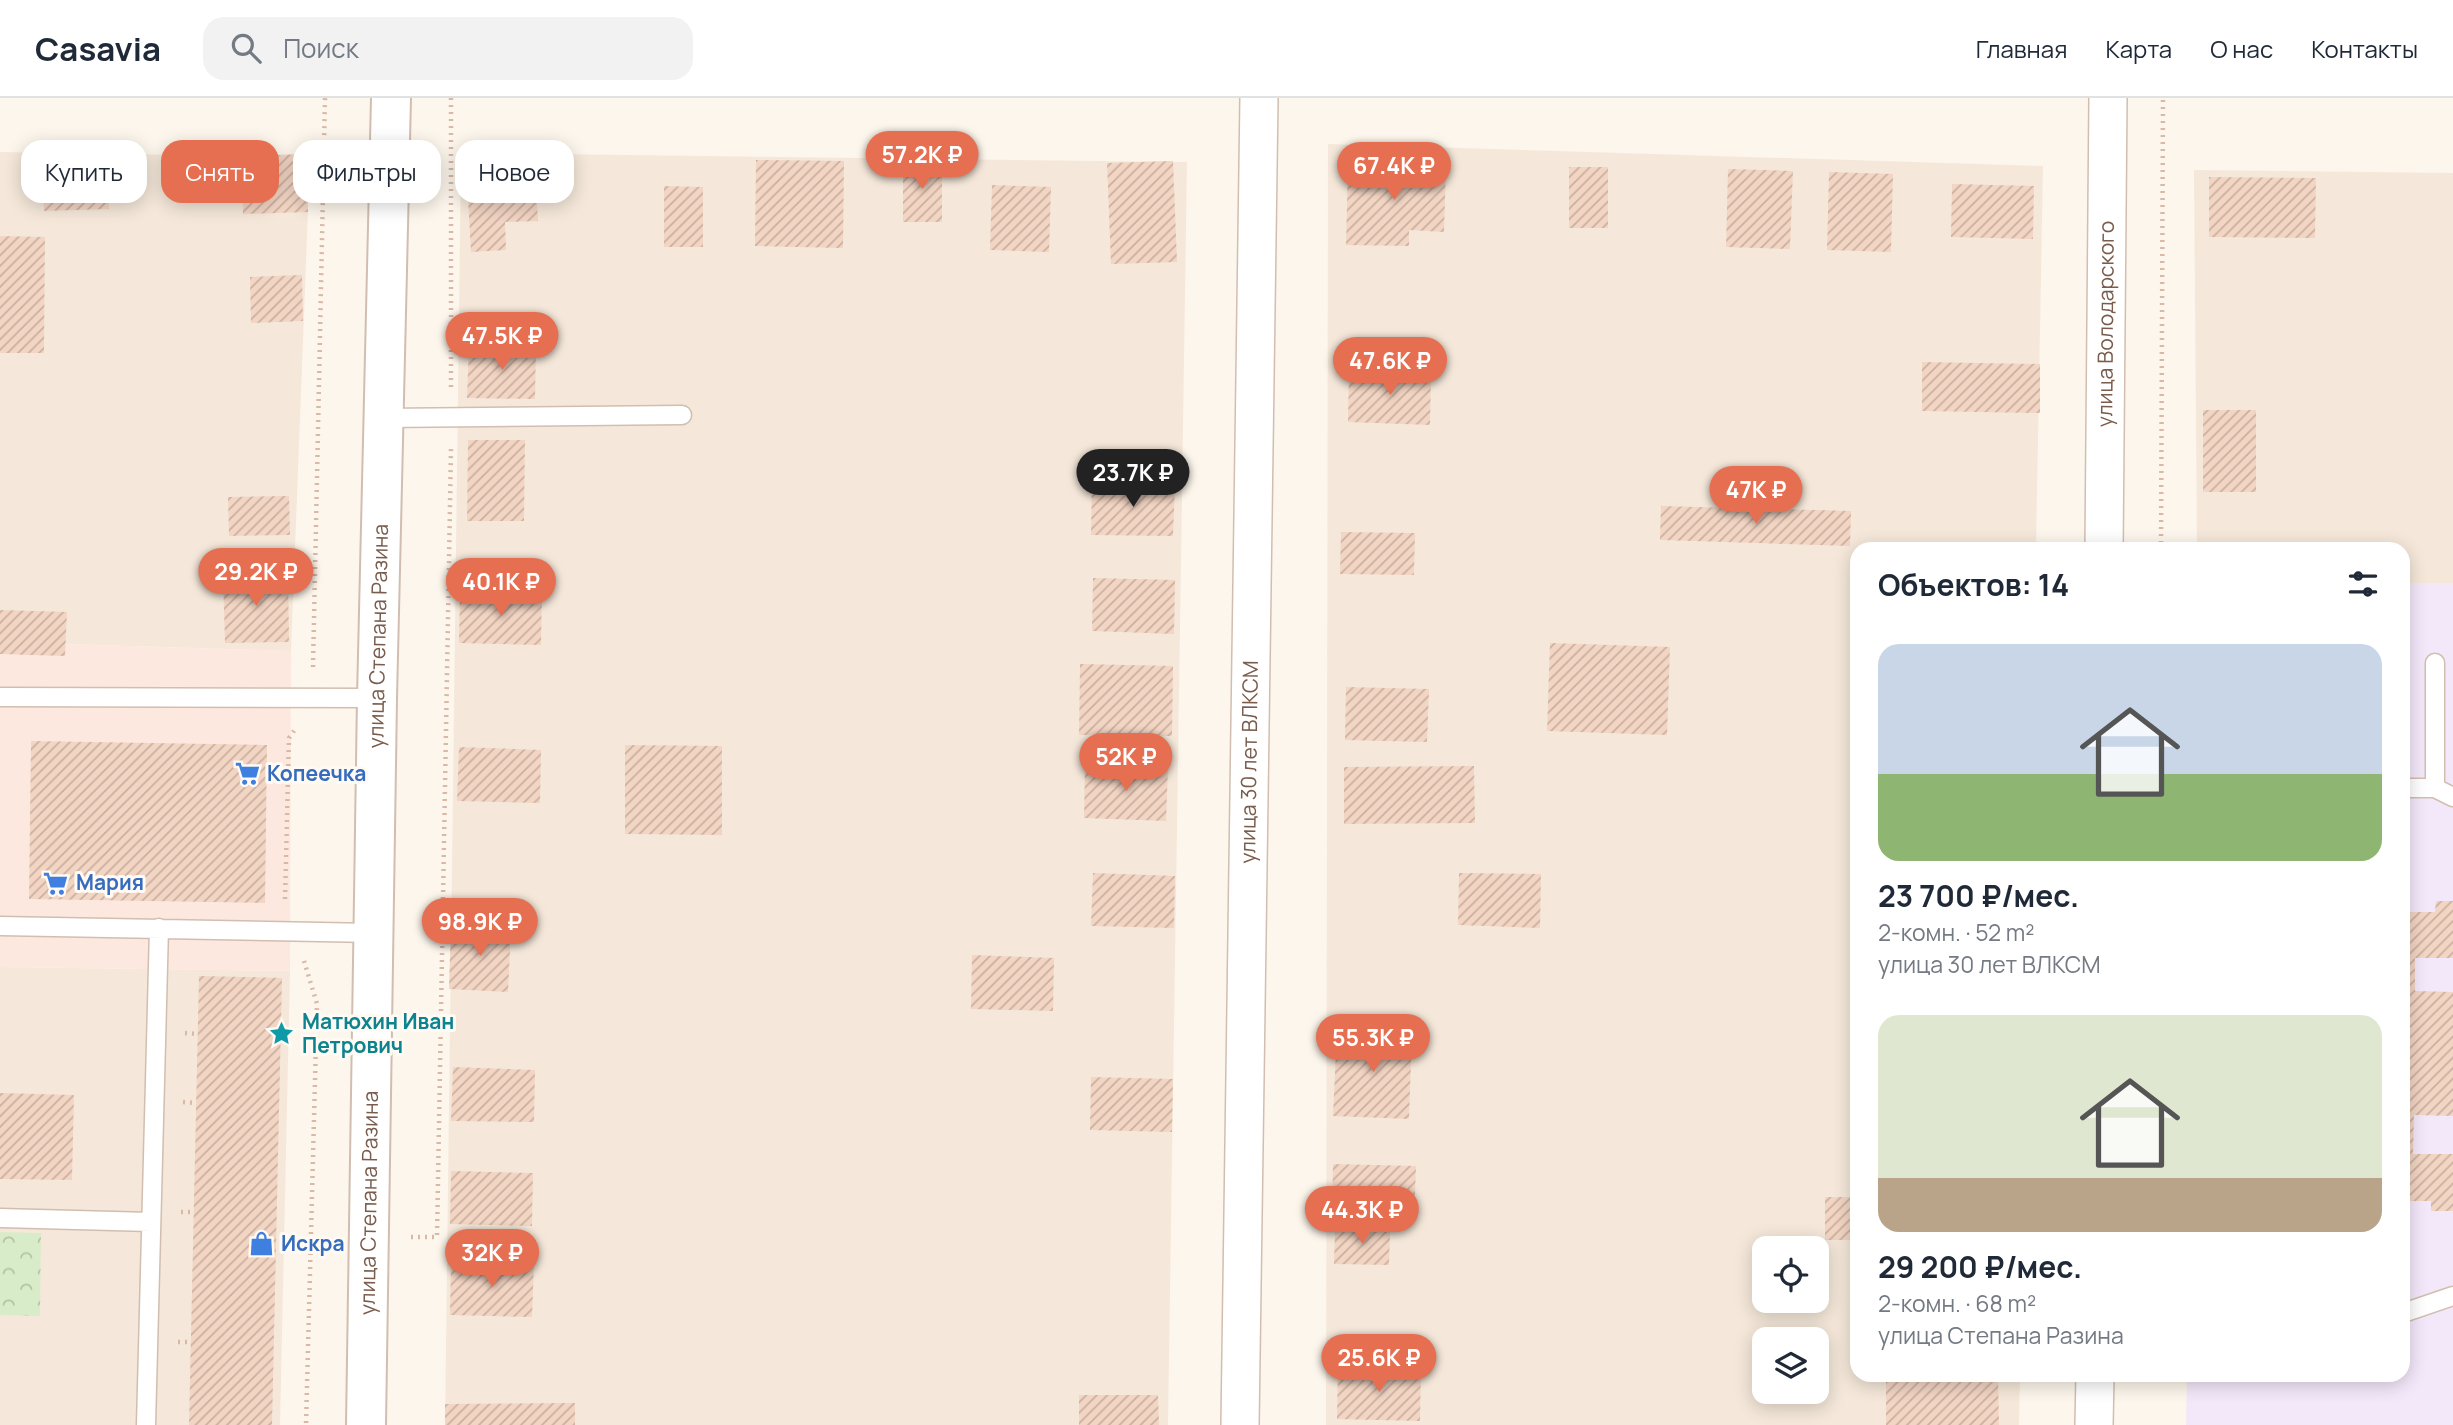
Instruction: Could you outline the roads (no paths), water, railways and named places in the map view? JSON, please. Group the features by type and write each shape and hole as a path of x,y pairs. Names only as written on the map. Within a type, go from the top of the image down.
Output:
{"street":[{"name":"улица Степана Разина","path":"366,1425 377,698 391,98"},
{"name":"улица 30 лет ВЛКСМ","path":"1240,1425 1259,98"},
{"name":"улица Володарского","path":"2104,542 2108,98"},
{"path":"2094,1425 2095,1382"}],"lane":[{"path":"384,418 682,415"},
{"path":"2435,663 2435,788"},
{"path":"0,697 377,698"},
{"path":"2410,788 2435,788 2453,797"},
{"path":"0,926 373,933"},
{"path":"146,1425 159,928"},
{"path":"0,1218 151,1223"},
{"path":"2410,1311 2453,1296"}],"place":[{"name":"Копеечка","path":"247,774"},
{"name":"Мария","path":"56,883"},
{"name":"Матюхин Иван Петрович","path":"282,1034"},
{"name":"Искра","path":"261,1244"}]}
